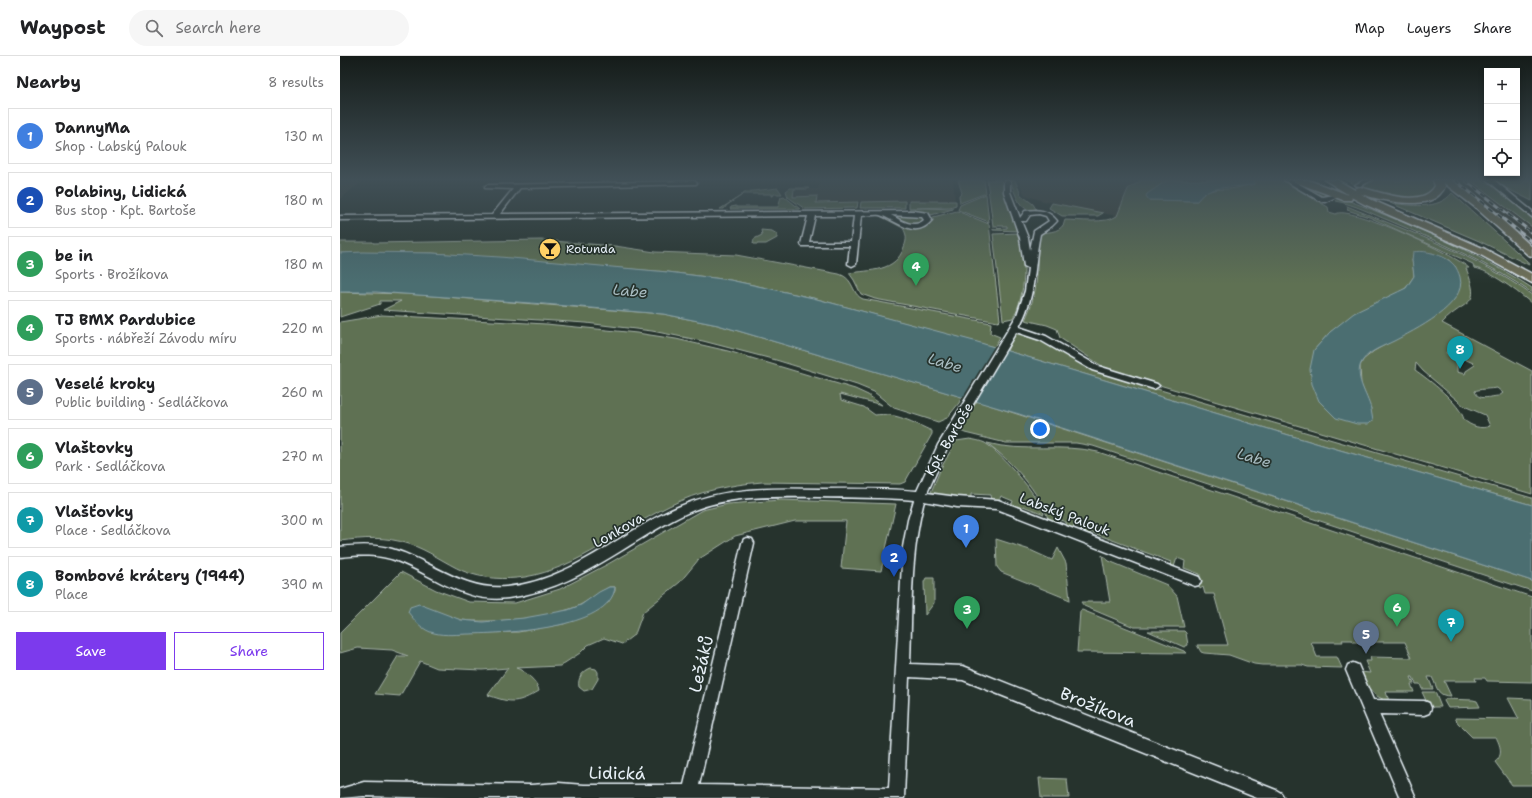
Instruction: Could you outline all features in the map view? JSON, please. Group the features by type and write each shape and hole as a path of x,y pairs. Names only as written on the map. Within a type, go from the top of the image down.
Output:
{"main road":[{"path":"1387,215 1428,228"},
{"path":"1397,215 1486,254 1532,279"},
{"path":"1407,215 1470,242 1532,273"},
{"path":"1490,215 1532,253"}],"street":[{"path":"340,218 746,215"},
{"path":"812,215 805,244 854,244"},
{"path":"852,264 858,215"},
{"path":"885,215 910,226 923,225 928,220 923,215"},
{"name":"Kpt. Bartoše","path":"1015,215 1024,238 1031,285"},
{"name":"Kpt. Bartoše","path":"1022,215 1027,223 1030,238 1032,268"},
{"path":"1026,215 1027,223 1044,227"},
{"name":"Kpt. Bartoše","path":"896,797 911,526 919,496 929,471 946,438 1005,344 1025,306 1031,285 1036,234 1039,230 1052,223 1052,217 1047,215"},
{"path":"1014,328 1043,338 1094,368 1154,386"},
{"name":"Lonkova","path":"340,552 366,550 390,553 405,559 454,585 468,590 484,593 505,593 544,585 566,577 680,511 725,496 766,492 906,494 919,496"},
{"name":"Labský Palouk","path":"919,496 960,503 984,503 998,505 1195,581"},
{"name":"Ležáků","path":"690,793 748,543"},
{"name":"Brožíkova","path":"902,670 963,673 1276,798"},
{"path":"1353,670 1408,798"},
{"path":"1369,707 1424,708"},
{"name":"Lidická","path":"340,797 348,793 364,789 531,792 559,790 584,792 862,794 896,797"}],"shaded area":[{"path":"1494,215 1516,215 1532,227 1532,245"}],"green space":[{"path":"878,215 913,227 920,227 926,224 933,217 942,215 966,215 989,224 1000,320 998,322 875,299 861,294 849,273 874,270 889,265 900,255 906,242 906,235 903,228"},
{"path":"892,215 921,215 925,220 919,224 909,224"},
{"path":"970,215 988,215 989,222"},
{"path":"992,215 1013,215 1019,231 993,230 1007,228 1007,226 993,226"},
{"path":"1060,215 1100,215 1098,216 1062,216"},
{"path":"1118,215 1351,215 1380,224 1425,243 1469,268 1466,268 1473,290 1472,297 1465,305 1442,323 1532,371 1532,494 1108,370 1060,338 1057,329 1025,320 1035,290 1037,277 1037,247 1040,233 1056,231 1062,227 1065,220 1099,221","holes":["1432,253 1449,260 1456,267 1434,317 1374,351 1363,360 1360,366 1361,384 1371,409 1314,350 1330,332 1406,288 1414,276 1412,260","1447,351 1473,363 1475,365 1466,371 1465,374 1457,372 1457,363 1446,353","1416,363 1423,371 1464,406 1485,415 1490,426 1483,428 1473,426 1464,420 1462,414 1451,400 1415,370","1497,388 1503,393 1499,396 1485,398 1479,396 1475,391"]},
{"path":"1362,215 1368,215 1442,245 1488,268 1532,295 1532,304 1513,288 1496,277 1480,269 1474,268 1473,264"},
{"path":"1374,215 1384,215 1476,255 1532,288 1532,293 1481,262"},
{"path":"1417,215 1476,215 1527,261 1529,265 1479,241"},
{"path":"1516,215 1528,215 1532,218 1532,227"},
{"path":"761,230 772,231 777,234 777,238 766,244 754,244 754,239 762,235"},
{"path":"1019,233 1022,243 1024,265 1021,298 1013,318 1003,320 993,234"},
{"path":"541,240 615,246 655,252 736,255 839,274 848,279 856,294 863,299 991,323 990,333 1000,337 994,347 813,298 730,280 668,272 432,253 340,253 340,242 373,243"},
{"path":"340,292 407,294 663,314 718,325 962,397 947,418 938,422 894,408 874,392 857,385 776,360 703,341 652,331 586,323 383,310 401,301 380,301 380,304 340,317"},
{"path":"382,315 546,324 637,333 676,339 728,351 855,389 868,395 882,405 840,394 841,400 864,407 875,415 890,415 904,419 932,431 932,434 905,482 900,484 762,482 726,487 692,496 669,506 582,557 545,572 525,577 509,578 478,576 463,571 423,550 400,541 374,538 340,541 340,322"},
{"path":"1021,333 1033,335 1102,373 1532,498 1532,505 1319,444 1007,351 1014,335"},
{"path":"977,401 1532,581 1532,591 1093,446 1076,443 1006,443 965,433 961,431 961,426"},
{"path":"970,439 985,443 1009,465 1035,497 1044,514 1023,506 1021,510 1011,507 1013,501 1001,496 998,502 991,500 990,495 971,494 971,500 943,496 931,492 941,468 956,441"},
{"path":"987,443 1015,447 1084,449 1098,452 1532,597 1532,682 1487,681 1485,678 1475,678 1476,681 1444,681 1451,696 1446,696 1438,691 1432,677 1428,677 1433,689 1422,689 1420,684 1416,684 1413,677 1411,677 1414,684 1411,684 1414,692 1386,692 1389,701 1379,697 1371,691 1360,672 1370,673 1365,661 1371,661 1370,657 1412,658 1405,642 1353,642 1352,640 1342,640 1343,642 1311,642 1317,657 1337,657 1342,668 1308,667 1302,665 1262,665 1254,664 1229,655 1201,652 1197,645 1228,645 1214,594 1205,594 1203,587 1200,589 1198,583 1200,574 1184,568 1185,561 1177,558 1174,567 1170,566 1171,562 1091,532 1089,536 1080,533 1082,527 1075,524 1072,530 1067,528 1066,522 1057,519 1055,523 1049,521 1032,488 1006,459"},
{"path":"780,500 896,504 881,571 841,568 846,521 795,521 735,536 699,559 680,582 643,612 635,634 622,644 604,638 588,645 580,653 560,666 516,668 523,671 530,677 536,684 539,691 520,700 509,701 488,695 508,668 482,670 437,668 420,661 400,696 375,694 398,656 408,656 392,650 358,648 340,653 340,633 401,572 436,590 469,602 515,603 560,589 608,564 702,510 728,504","holes":["609,587 615,587 615,591 608,603 564,624 518,632 450,634 419,604 446,616 462,620 505,620 539,616 569,609 584,603"]},
{"path":"996,539 1030,550 1052,560 1058,548 1066,563 1070,600 1001,572 997,567"},
{"path":"1102,555 1109,561 1167,585 1177,596 1184,627 1134,627 1084,606 1081,602 1110,602"},
{"path":"926,578 934,578 934,603 925,615 924,582"},
{"path":"1082,610 1186,653 1077,652 1080,611"},
{"path":"1148,631 1184,631 1186,633 1188,645 1184,647"},
{"path":"591,668 596,669 598,672 598,679 592,689 584,691 579,687 579,681 583,673"},
{"path":"1422,692 1435,692 1441,707 1429,707"},
{"path":"1508,698 1532,699 1532,785 1512,785 1495,762 1500,756 1500,747 1496,737 1472,737 1455,718 1519,719"},
{"path":"1445,699 1473,700 1477,701 1480,707 1448,708 1444,701"},
{"path":"1039,778 1067,779 1069,798 1041,798"}],"water":[{"path":"1417,251 1436,254 1454,265 1460,277 1460,287 1456,297 1448,307 1437,316 1403,337 1373,351 1363,360 1359,372 1373,421 1368,424 1357,424 1336,418 1319,401 1312,384 1310,369 1314,350 1330,332 1354,313 1406,288 1414,276 1412,260 1413,252"},
{"name":"Labe","path":"340,253 432,253 500,257 668,272 730,280 813,298 974,341 1319,444 1532,505 1532,581 1019,414 718,325 663,314 376,292 340,292"},
{"path":"609,587 615,587 609,601 595,612 576,621 529,630 452,635 438,634 423,628 408,612 410,607 419,604 461,620 483,622 524,618 568,610 581,605 599,592"}],"pier":[{"path":"995,345 1007,349 975,403 962,399"}],"railway":[{"path":"1498,215 1532,242"},
{"path":"1509,215 1532,233"}],"place":[{"name":"Rotunda","path":"550,249"},
{"name":"TJ BMX Pardubice","path":"916,286"},
{"name":"Bombové krátery (1944)","path":"1460,369"},
{"name":"DannyMa","path":"966,548"},
{"name":"Polabiny, Lidická","path":"894,577"},
{"name":"Vlaštovky","path":"1397,627"},
{"name":"be in","path":"967,629"},
{"name":"Vlašťovky","path":"1451,642"},
{"name":"Veselé kroky","path":"1366,654"}]}
